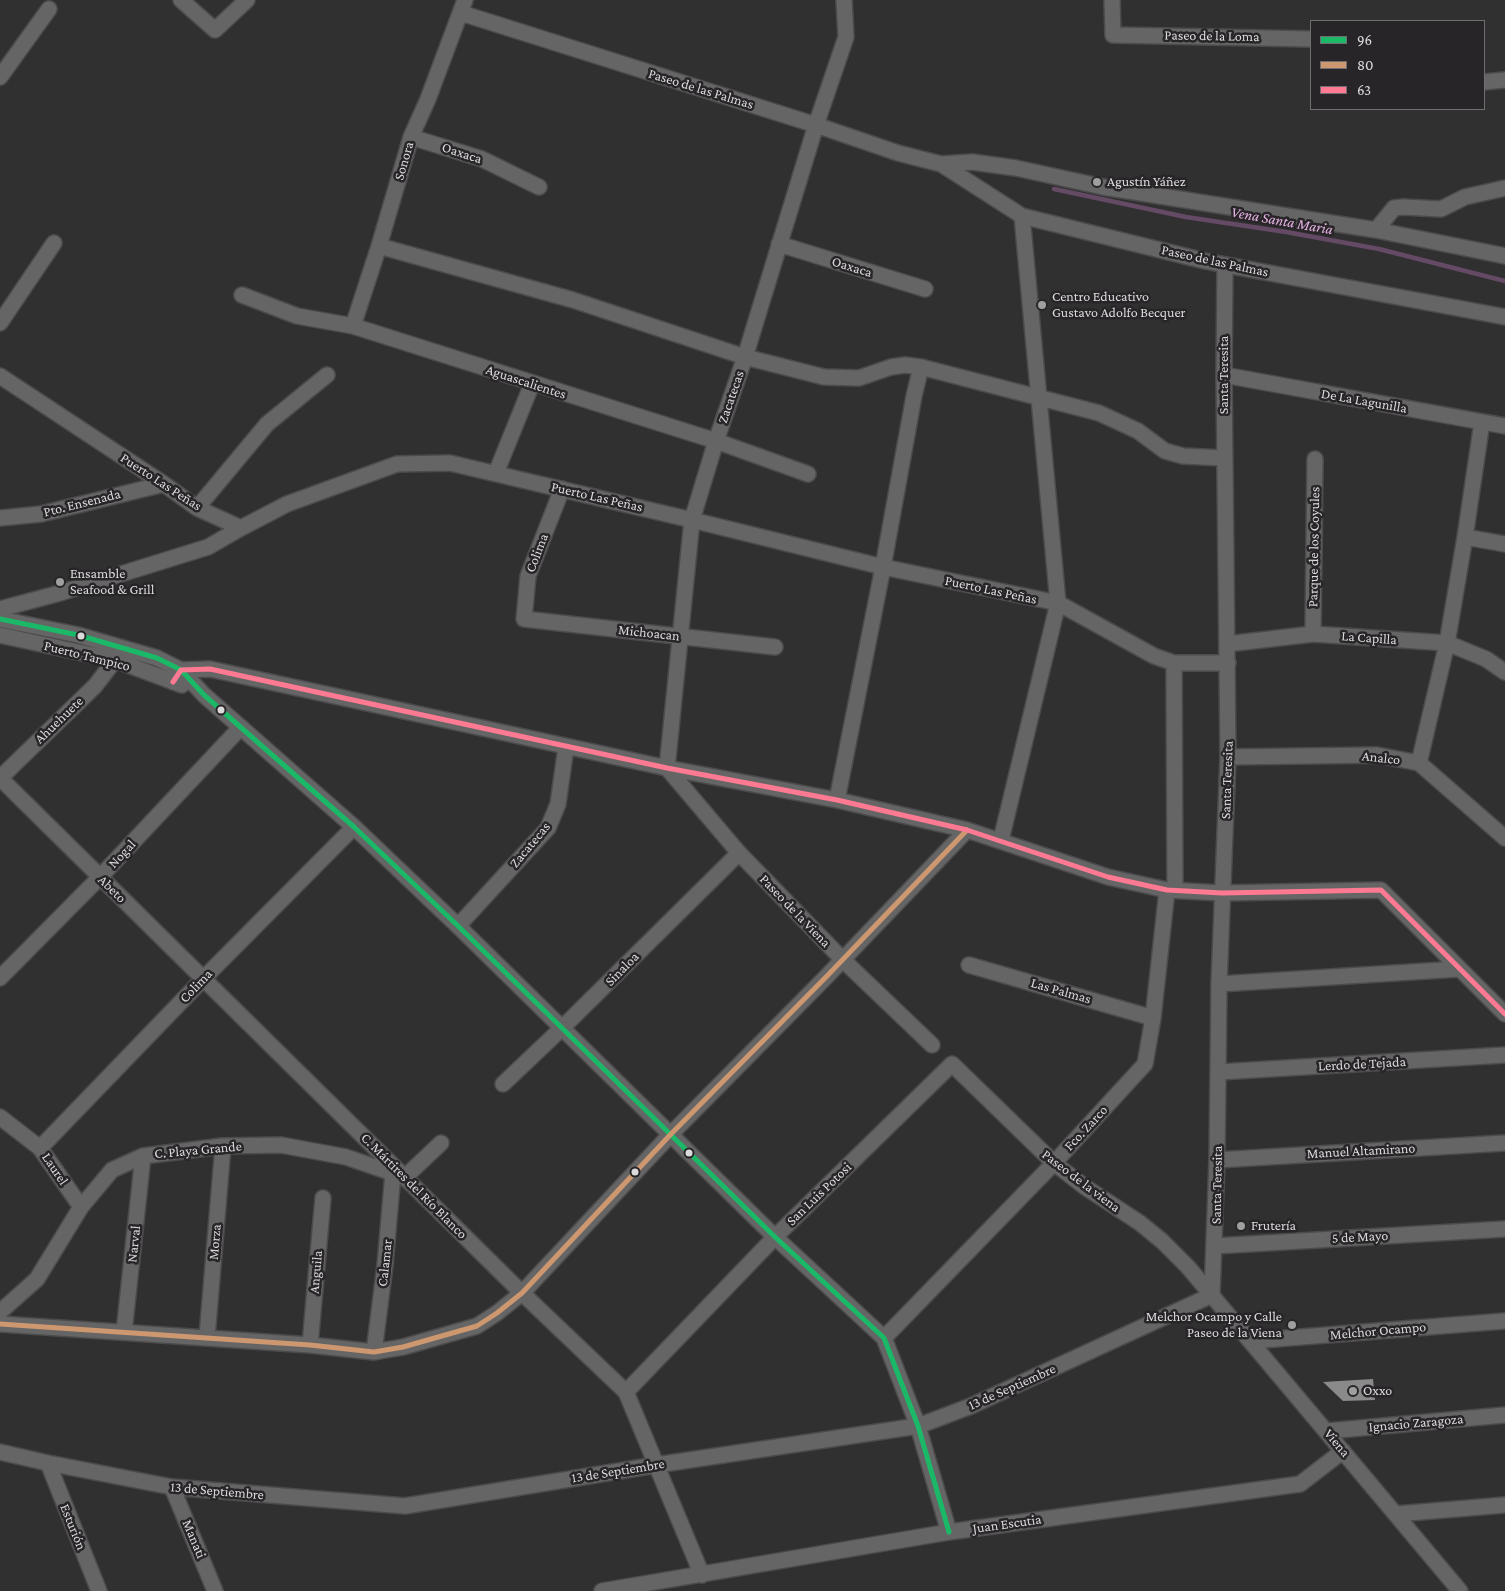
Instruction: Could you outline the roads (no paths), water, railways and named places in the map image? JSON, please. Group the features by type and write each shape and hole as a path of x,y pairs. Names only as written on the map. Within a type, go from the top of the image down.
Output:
{"street":[{"path":"181,0 215,30 247,0"},
{"name":"Zacatecas","path":"666,768 692,520 716,441 745,357 816,125 846,37 844,0"},
{"name":"Paseo de la Loma","path":"1112,0 1112,35 1310,39"},
{"name":"Paseo de las Palmas","path":"463,6 898,153 941,164 972,162 1016,168 1103,186 1376,230 1505,256"},
{"name":"Sonora","path":"353,326 411,137 428,99 463,6"},
{"path":"0,77 49,9"},
{"path":"1485,82 1505,80"},
{"name":"Oaxaca","path":"411,137 482,159 539,187"},
{"name":"Paseo de las Palmas","path":"941,164 1022,216 1205,261 1505,317"},
{"path":"1376,230 1394,208 1441,209 1465,197 1505,188"},
{"path":"1001,840 1058,604 1022,216"},
{"path":"0,323 54,243"},
{"name":"Oaxaca","path":"779,244 925,289"},
{"path":"379,246 573,300 745,357 824,377 859,378 890,367 905,365 921,367 1099,413 1138,431 1165,451 1183,456 1224,458"},
{"name":"Santa Teresita","path":"1212,1295 1219,1072 1219,984 1228,757 1224,458 1225,264"},
{"name":"Aguascalientes","path":"242,295 297,316 353,326 716,441 808,474"},
{"path":"837,800 921,367"},
{"path":"197,508 267,424 327,375"},
{"name":"De La Lagunilla","path":"1224,375 1505,426"},
{"name":"Puerto Las Peñas","path":"0,376 164,484 197,508 241,528 287,504 397,464 450,463 883,567 1058,604 1154,656 1174,662 1228,663"},
{"path":"496,474 532,384"},
{"path":"1419,763 1447,643 1482,422"},
{"name":"Parque de los Coyules","path":"1312,634 1315,460"},
{"name":"Pto. Ensenada","path":"0,518 41,514 164,484"},
{"name":"Colima","path":"524,619 528,576 562,489"},
{"path":"0,609 60,593 200,550 241,528"},
{"path":"1465,536 1505,544"},
{"name":"Puerto Tampico","path":"0,619 96,640 157,658 177,676"},
{"name":"Michoacan","path":"524,619 775,647"},
{"name":"La Capilla","path":"1227,644 1312,634 1447,643 1486,659 1505,672"},
{"name":"Puerto Tampico","path":"0,635 115,660 177,676"},
{"name":"Ahuehuete","path":"0,778 95,686 115,660"},
{"name":"Fco. Zarco","path":"884,1338 1054,1163 1145,1064 1171,890 1174,662"},
{"path":"177,676 210,669 666,768 837,800 968,830 1108,877 1171,890 1222,893 1381,890 1505,1014"},
{"path":"177,676 204,695 354,827 458,926 775,1237 884,1338 918,1426 949,1532"},
{"name":"Nogal","path":"0,978 100,877 241,727"},
{"name":"Zacatecas","path":"458,926 548,828 558,804 566,747"},
{"name":"Analco","path":"1228,757 1377,755 1419,763 1505,838"},
{"name":"Paseo de la Viena","path":"666,768 739,853 842,960 932,1045"},
{"name":"Abeto","path":"0,778 204,978"},
{"name":"Colima","path":"40,1148 204,978 354,827"},
{"path":"0,1324 310,1345 374,1352 477,1326 522,1293 671,1134 968,830"},
{"name":"Sinaloa","path":"504,1084 739,853"},
{"name":"Las Palmas","path":"969,965 1153,1018"},
{"path":"1219,984 1459,968"},
{"name":"C. Mártires del Río Blanco","path":"204,978 399,1175 626,1392"},
{"name":"Lerdo de Tejada","path":"1219,1072 1505,1055"},
{"name":"Paseo de la viena","path":"952,1064 1054,1163 1085,1187 1140,1223 1162,1241 1212,1295"},
{"name":"San Luis Potosi","path":"626,1392 775,1237 952,1064"},
{"name":"Laurel","path":"0,1117 40,1148 81,1207"},
{"name":"Manuel Altamirano","path":"1217,1160 1505,1143"},
{"name":"C. Playa Grande","path":"0,1312 37,1279 81,1207 112,1170 143,1156 223,1146 281,1144 346,1157 399,1175"},
{"path":"399,1175 440,1144"},
{"name":"Morza","path":"207,1338 223,1146"},
{"name":"Narval","path":"124,1332 143,1156"},
{"name":"Calamar","path":"374,1352 399,1175"},
{"name":"Anguila","path":"310,1345 323,1198"},
{"name":"5 de Mayo","path":"1215,1246 1505,1229"},
{"name":"Viena","path":"1212,1295 1460,1591"},
{"name":"13 de Septiembre","path":"0,1452 172,1488 405,1506 656,1465 918,1426 971,1406 1212,1295"},
{"name":"Melchor Ocampo","path":"1250,1341 1505,1321"},
{"path":"626,1392 702,1575"},
{"name":"Ignacio Zaragoza","path":"1327,1431 1505,1415"},
{"name":"Juan Escutia","path":"602,1591 631,1589 949,1532 1300,1484 1343,1451"},
{"name":"Esturión","path":"48,1463 99,1591"},
{"name":"Manati","path":"172,1488 215,1591"},
{"path":"1396,1514 1505,1505"}],"waterway":[{"name":"Vena Santa Maria","path":"1054,189 1186,217 1286,232 1379,249 1505,281"}],"place":[{"name":"Agustín Yáñez","path":"1097,182"},
{"name":"Centro Educativo Gustavo Adolfo Becquer","path":"1042,305"},
{"name":"Ensamble Seafood & Grill","path":"60,582"},
{"name":"Frutería","path":"1241,1226"},
{"name":"Melchor Ocampo y Calle Paseo de la Viena","path":"1292,1325"},
{"name":"Oxxo","path":"1353,1391"}]}
